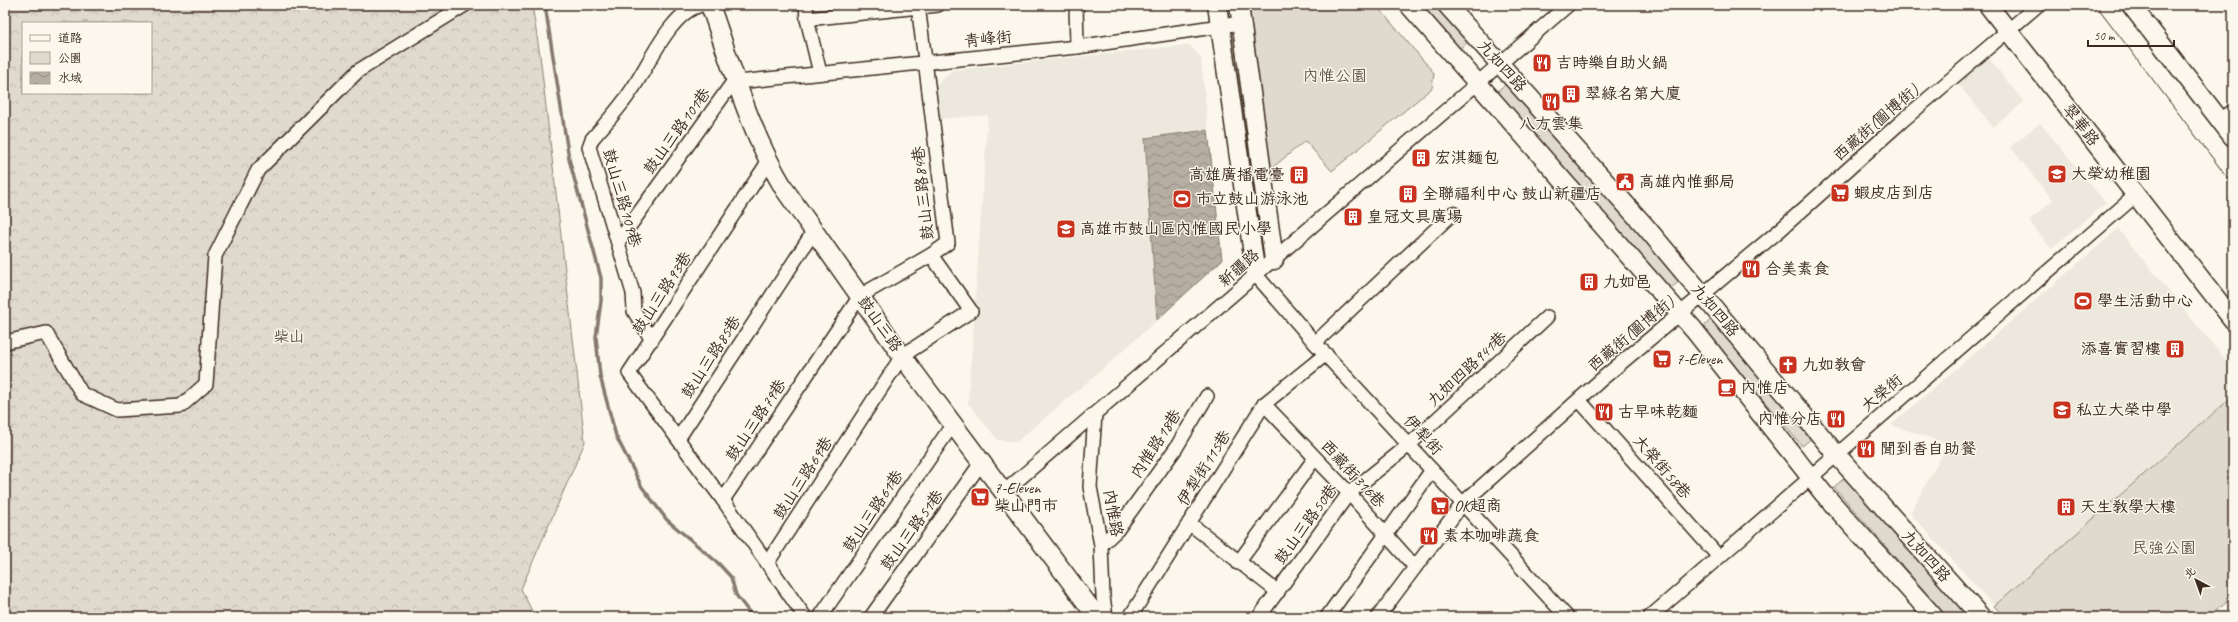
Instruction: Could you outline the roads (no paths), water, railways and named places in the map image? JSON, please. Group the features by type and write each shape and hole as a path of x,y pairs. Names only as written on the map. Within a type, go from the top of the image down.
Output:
{"street":[{"path":"5,342 46,334 82,394 117,410 182,406 206,384 215,256 258,170 358,71 465,5"},
{"name":"鼓山三路109巷","path":"652,340 634,311 633,293 591,158 589,147 592,139 631,92 670,29 690,10 702,5"},
{"name":"鼓山三路","path":"710,5 768,162 814,231 902,356 1097,617"},
{"path":"806,5 807,19 820,73"},
{"path":"807,19 938,5"},
{"path":"1076,5 1077,47"},
{"path":"1217,5 1256,275"},
{"path":"1239,5 1274,260"},
{"name":"九如四路","path":"1409,5 1681,314 1810,477 1934,617"},
{"name":"九如四路","path":"1447,5 1646,226 1836,454 1981,617"},
{"name":"新疆路","path":"1004,492 1568,5"},
{"name":"翠華路","path":"1988,5 2233,320"},
{"name":"西藏街(圖博街)","path":"1378,617 1463,503 1579,400 1703,296 2038,5"},
{"path":"2131,5 2227,116 2233,137"},
{"path":"918,6 925,63"},
{"name":"青峰街","path":"737,80 925,63 1077,47 1241,23"},
{"name":"鼓山三路84巷","path":"860,296 948,244 925,63"},
{"name":"鼓山三路101巷","path":"618,242 737,80"},
{"name":"鼓山三路93巷","path":"678,439 629,373 768,162"},
{"name":"大榮街","path":"1650,617 2136,195"},
{"path":"1315,342 1453,213"},
{"name":"鼓山三路85巷","path":"678,439 814,231"},
{"path":"902,356 971,311 931,255"},
{"name":"伊犁街","path":"1256,275 1315,342 1567,617"},
{"name":"鼓山三路79巷","path":"723,500 860,296"},
{"name":"九如四路941巷","path":"1409,445 1547,317"},
{"name":"伊犁街115巷","path":"1130,617 1264,404 1326,354"},
{"name":"鼓山三路69巷","path":"768,562 902,356"},
{"name":"內惟路18巷","path":"1101,545 1118,530 1176,448 1207,396"},
{"name":"大榮街58巷","path":"1579,400 1719,557"},
{"name":"西藏街316巷","path":"1264,404 1349,493 1415,567"},
{"name":"內惟路","path":"1094,414 1090,487 1101,545 1103,597 1106,617"},
{"name":"鼓山三路61巷","path":"820,617 953,424"},
{"path":"678,439 768,562 805,617"},
{"name":"鼓山三路50巷","path":"1259,617 1349,493 1409,445"},
{"path":"1238,563 1315,458"},
{"name":"鼓山三路51巷","path":"871,617 981,463"},
{"path":"1328,617 1432,470"},
{"path":"1189,523 1238,563 1278,592"}],"water":[{"name":"市立鼓山游泳池","path":"1208,130 1222,260 1157,320 1145,138"}],"waterway":[{"path":"545,5 569,159 601,278 601,301 596,337 600,376 616,436 642,487 667,520 718,563 731,577 736,595 753,617"}],"tram line":[{"path":"2096,5 2233,185"}],"place":[{"name":"吉時樂自助火鍋","path":"1542,63"},
{"name":"翠綠名第大廈","path":"1571,94"},
{"name":"八方雲集","path":"1551,102"},
{"name":"宏淇麵包","path":"1421,158"},
{"name":"大榮幼稚園","path":"2057,174"},
{"name":"高雄廣播電臺","path":"1299,175"},
{"name":"高雄內惟郵局","path":"1625,182"},
{"name":"蝦皮店到店","path":"1840,193"},
{"name":"全聯福利中心 鼓山新疆店","path":"1408,194"},
{"name":"市立鼓山游泳池","path":"1182,199"},
{"name":"皇冠文具廣場","path":"1353,217"},
{"name":"高雄市鼓山區內惟國民小學","path":"1066,229"},
{"name":"合美素食","path":"1751,269"},
{"name":"九如邑","path":"1589,282"},
{"name":"學生活動中心","path":"2083,301"},
{"name":"添喜實習樓","path":"2175,349"},
{"name":"7-Eleven","path":"1662,359"},
{"name":"九如教會","path":"1788,365"},
{"name":"內惟店","path":"1727,388"},
{"name":"私立大榮中學","path":"2062,410"},
{"name":"古早味乾麵","path":"1604,412"},
{"name":"內惟分店","path":"1836,419"},
{"name":"聞到香自助餐","path":"1866,449"},
{"name":"7-Eleven 柴山門市","path":"980,497"},
{"name":"OK超商","path":"1440,506"},
{"name":"天生教學大樓","path":"2066,507"},
{"name":"素本咖啡蔬食","path":"1429,536"}],"park label":[{"name":"內惟公園","path":"1335,76"},
{"name":"柴山","path":"289,337"},
{"name":"民強公園","path":"2164,548"}]}
